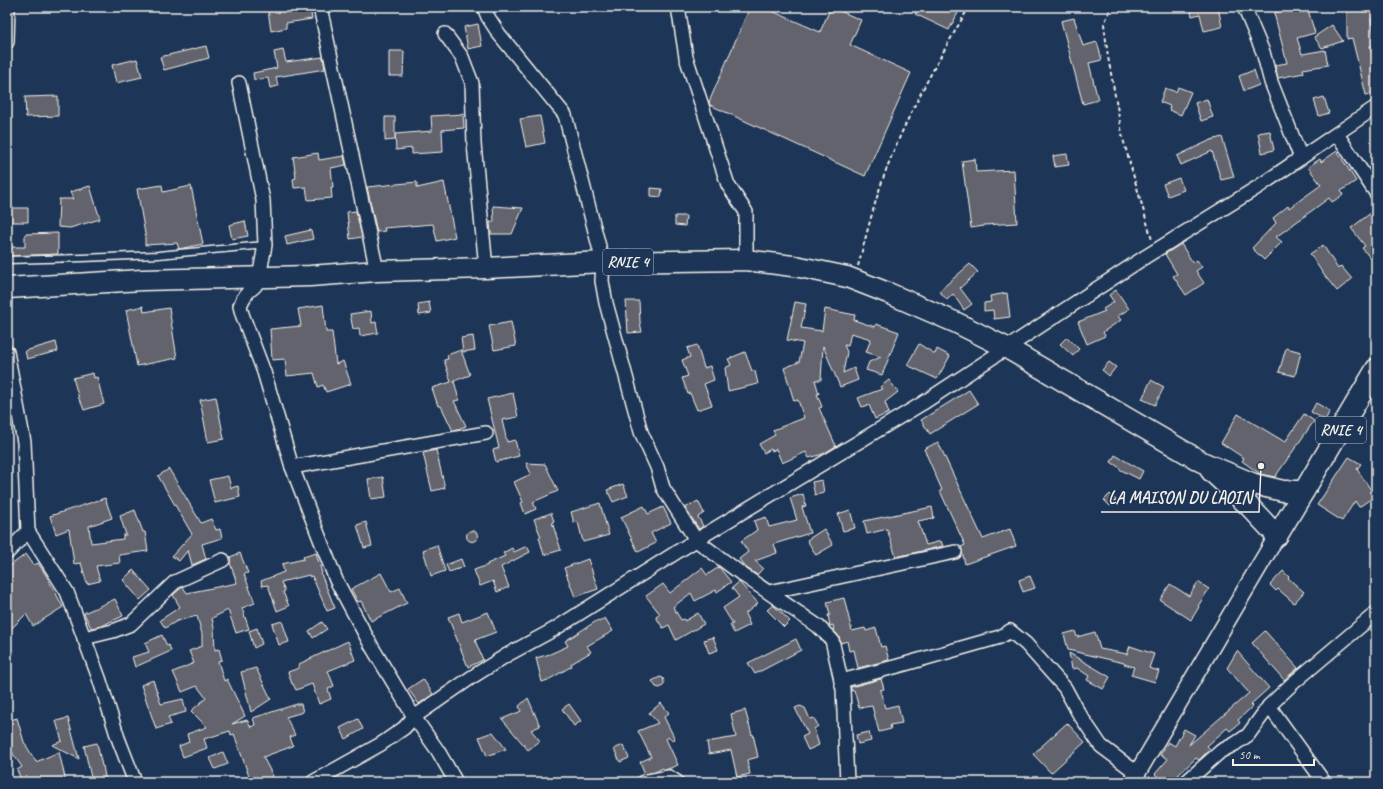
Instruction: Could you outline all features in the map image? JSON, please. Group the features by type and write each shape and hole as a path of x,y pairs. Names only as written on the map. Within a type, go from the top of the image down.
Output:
{"main road":[{"name":"RNIE 4","path":"7,288 142,280 310,276 377,271 486,268 603,262 746,260 800,267 854,280 957,323 1007,348 1202,462 1254,484 1283,491 1304,491"},
{"name":"RNIE 4","path":"1202,462 1249,506 1277,536 1376,369"}],"street":[{"path":"7,42 8,7"},
{"path":"320,7 377,271"},
{"path":"484,7 488,17 499,34 564,115 603,262 602,281 606,302 641,432 657,467 663,488 696,540 743,575 818,626 832,640 843,689 847,782"},
{"path":"678,7 686,57 728,185 746,212 746,260"},
{"path":"1244,7 1301,158"},
{"path":"445,34 462,57 472,83 474,144 486,268"},
{"path":"239,83 263,200 265,245 255,286 248,292 240,306 242,314 264,372 292,467 336,580 372,647 414,717 438,751 456,782"},
{"path":"313,782 381,744 404,728 414,717 507,655 553,630 696,540 923,403 1155,251 1258,187 1376,107"},
{"path":"1337,134 1376,193"},
{"path":"7,352 24,442 28,531 66,592 99,678 118,738 135,782"},
{"path":"292,467 486,433"},
{"path":"7,552 28,531"},
{"path":"841,681 1000,637 1010,632 1026,644 1065,688 1078,712 1101,746 1134,778 1277,536"},
{"path":"769,592 955,552"},
{"path":"84,638 114,631 131,624 175,582 223,560"},
{"path":"1186,782 1221,751 1248,735 1270,706 1292,684 1376,613"},
{"path":"1270,706 1324,782"},
{"path":"643,782 668,777 677,782"}],"lane":[{"path":"7,260 158,255 265,245"}],"path":[{"path":"854,280 872,210 892,156 942,52 969,7"},
{"path":"1115,7 1111,8 1104,24 1108,57 1123,139 1155,251"}],"building":[{"path":"283,7 310,7 312,19 286,23 286,28 271,31 268,10"},
{"path":"750,7 763,7 820,32 831,7 861,20 850,45 911,73 865,176 710,105 709,102"},
{"path":"918,7 961,7 949,30 915,14"},
{"path":"1190,7 1218,7 1222,27 1204,31 1200,14 1192,16"},
{"path":"1300,7 1307,7 1315,33 1297,38 1302,54 1325,50 1328,65 1303,69 1304,73 1278,78 1275,65 1287,63 1274,13"},
{"path":"1347,7 1376,7 1376,19 1371,19 1376,45 1370,46 1376,74 1376,93 1366,95 1352,38 1347,39"},
{"path":"1074,18 1083,46 1097,42 1102,60 1089,63 1098,100 1083,104 1061,21"},
{"path":"478,24 482,46 468,49 464,27"},
{"path":"1332,25 1343,41 1322,48 1314,37"},
{"path":"206,46 209,58 164,70 160,57"},
{"path":"283,50 286,62 323,57 325,69 276,77 278,86 270,88 268,78 254,80 253,73 277,68 274,52"},
{"path":"389,51 404,51 403,76 389,76"},
{"path":"137,59 142,77 116,83 112,65"},
{"path":"1254,70 1259,85 1244,91 1239,76"},
{"path":"1178,87 1191,92 1181,115 1169,110 1170,106 1160,102 1165,88 1176,92"},
{"path":"58,96 58,116 26,117 25,97"},
{"path":"1324,97 1329,113 1319,116 1314,100"},
{"path":"1207,99 1213,117 1201,121 1195,103"},
{"path":"463,114 464,128 442,130 443,152 412,154 412,148 396,150 395,134 432,131 431,116"},
{"path":"540,116 545,143 526,147 520,119"},
{"path":"385,117 395,117 395,140 385,141"},
{"path":"1270,131 1274,150 1262,153 1258,133"},
{"path":"1222,137 1234,177 1221,180 1212,151 1181,165 1177,156 1211,140"},
{"path":"1337,151 1356,181 1341,191 1343,195 1332,202 1329,198 1276,237 1282,242 1264,260 1252,248 1276,223 1273,218 1288,206 1289,208 1321,185 1308,167 1320,159 1321,162"},
{"path":"318,153 319,160 344,156 346,165 331,168 333,187 331,187 332,198 308,200 306,187 294,188 293,179 296,178 293,157"},
{"path":"1067,154 1069,165 1055,167 1053,156"},
{"path":"975,159 976,172 1014,170 1017,223 984,225 971,228 962,161"},
{"path":"1179,178 1184,190 1168,196 1163,184"},
{"path":"417,182 417,188 444,182 455,237 437,241 433,224 384,228 385,231 377,232 367,187"},
{"path":"162,185 163,192 191,186 203,244 179,249 177,243 145,245 145,234 137,189"},
{"path":"90,186 100,219 70,228 58,227 59,199 73,199 70,192"},
{"path":"651,188 662,189 661,197 651,196"},
{"path":"493,206 523,208 512,234 491,234 490,222 494,222"},
{"path":"11,208 28,208 28,222 10,222"},
{"path":"1376,209 1376,265 1362,248 1365,246 1351,228"},
{"path":"356,211 362,237 350,239 347,212"},
{"path":"675,216 686,216 685,226 675,225"},
{"path":"245,221 248,236 232,239 229,225"},
{"path":"311,230 313,239 287,245 285,236"},
{"path":"58,233 58,254 7,256 7,247 25,247 25,234"},
{"path":"1181,244 1193,263 1197,260 1202,267 1196,271 1204,283 1186,295 1173,276 1177,274 1165,254"},
{"path":"1323,245 1338,269 1341,266 1352,279 1337,291 1310,254"},
{"path":"970,264 978,272 960,288 972,304 964,310 953,294 947,300 939,291"},
{"path":"1116,290 1129,309 1118,316 1121,320 1103,332 1105,336 1087,344 1078,322 1105,311 1103,309 1114,302 1109,295"},
{"path":"1007,293 1010,317 994,319 993,310 984,311 984,303 991,302 990,296"},
{"path":"626,301 639,301 642,332 628,333"},
{"path":"429,302 431,313 419,315 418,304"},
{"path":"795,302 806,304 801,328 822,331 825,309 855,315 854,320 875,327 876,324 899,332 882,375 866,370 869,362 881,357 866,352 871,339 851,333 848,346 844,345 847,352 843,373 854,368 858,380 840,387 823,346 821,380 815,380 819,394 817,394 822,407 819,408 836,446 823,454 809,458 806,452 782,463 776,449 772,451 771,449 764,453 759,444 775,435 773,430 804,418 798,400 794,401 784,368 799,362 803,343 787,340"},
{"path":"323,305 326,332 332,332 336,364 343,361 351,384 326,392 323,385 318,387 314,373 287,376 285,359 272,360 270,329 301,326 298,309"},
{"path":"143,306 144,312 169,308 177,358 137,366 126,310"},
{"path":"371,311 372,323 376,322 378,333 360,336 359,328 353,329 350,314"},
{"path":"511,322 516,346 494,350 489,326"},
{"path":"473,336 475,350 463,352 461,338"},
{"path":"1067,337 1079,349 1073,356 1060,344"},
{"path":"56,342 58,351 27,359 25,351"},
{"path":"919,344 935,354 937,349 950,356 937,379 907,365"},
{"path":"697,345 704,368 710,366 714,380 704,384 712,405 697,410 690,393 688,394 682,378 688,376 682,360 690,357 687,348"},
{"path":"1286,348 1301,352 1295,376 1279,372"},
{"path":"461,350 470,375 454,381 459,400 454,401 466,426 453,431 441,406 438,406 432,388 451,382 444,360 448,359 447,355"},
{"path":"745,352 752,371 755,371 758,384 728,391 725,368 731,365 728,359"},
{"path":"1109,362 1116,367 1109,376 1102,370"},
{"path":"93,373 94,378 97,377 104,404 84,410 73,378"},
{"path":"889,380 898,392 885,402 889,413 875,419 869,405 862,407 858,398 882,389 880,387"},
{"path":"1151,380 1164,387 1155,405 1142,399"},
{"path":"969,390 978,404 930,434 921,420"},
{"path":"513,393 518,417 502,420 507,442 515,440 519,456 496,462 493,450 499,448 487,399"},
{"path":"216,397 224,439 208,442 200,400"},
{"path":"1316,403 1330,411 1325,420 1311,412"},
{"path":"1238,414 1285,442 1304,414 1314,421 1275,477 1260,474 1242,461 1244,458 1221,443"},
{"path":"938,442 983,539 1010,529 1016,546 965,564 961,547 965,545 940,491 942,490 924,449"},
{"path":"436,450 445,488 432,491 423,453"},
{"path":"1115,455 1143,471 1139,479 1119,469 1120,468 1111,462"},
{"path":"1349,457 1361,464 1357,469 1375,496 1359,507 1355,501 1342,521 1317,505"},
{"path":"526,463 545,464 558,491 533,502 536,509 525,514 521,503 523,502 514,482 531,474"},
{"path":"169,469 201,523 211,519 216,530 220,529 222,538 202,544 206,559 192,565 188,550 179,561 172,556 192,534 158,476"},
{"path":"228,476 231,488 238,486 240,497 215,503 209,480"},
{"path":"383,477 386,497 371,499 368,479"},
{"path":"822,480 824,493 815,495 812,482"},
{"path":"623,484 628,496 613,502 607,490"},
{"path":"803,494 806,506 802,507 810,533 774,544 777,553 755,561 763,568 757,575 745,567 739,559 748,552 741,541 757,530 754,521 766,517 769,527 797,520 790,498"},
{"path":"1110,494 1116,500 1110,506 1104,500"},
{"path":"105,498 112,518 89,526 91,543 123,539 123,535 126,535 120,516 135,510 143,532 145,532 148,551 119,555 120,563 96,566 100,581 87,584 81,563 74,564 69,529 56,534 50,516"},
{"path":"698,501 704,513 698,517 703,526 699,529 685,508"},
{"path":"600,503 609,535 583,542 578,522 574,523 571,512"},
{"path":"644,506 648,514 663,507 671,523 651,533 656,543 638,552 621,517"},
{"path":"932,507 934,518 918,521 926,545 941,541 943,546 896,557 887,529 867,534 864,521"},
{"path":"850,510 855,528 843,531 838,514"},
{"path":"551,513 554,521 552,522 561,550 544,555 539,537 541,537 534,519"},
{"path":"366,522 372,546 364,548 357,525"},
{"path":"824,529 833,545 816,555 807,540"},
{"path":"470,531 474,531 476,532 476,540 470,541 467,538 467,534"},
{"path":"437,545 445,571 431,576 423,550"},
{"path":"527,546 530,552 501,567 509,587 497,592 493,581 480,586 474,570 488,565 487,564 505,556 503,553 512,548 514,552"},
{"path":"240,553 248,573 244,574 255,603 242,608 249,629 236,633 228,610 212,618 215,650 219,649 222,660 218,661 224,681 227,679 245,716 232,724 247,720 251,727 255,725 253,718 297,704 301,704 303,712 286,717 295,735 290,737 293,746 263,757 273,776 263,782 251,782 234,734 231,735 230,731 204,739 207,748 183,757 179,746 189,742 187,734 207,727 191,711 206,698 197,686 182,692 173,672 194,663 189,651 202,646 202,634 197,616 177,621 165,628 160,620 180,607 173,595 183,587 187,593 237,583 230,563 230,557"},
{"path":"316,553 322,573 321,574 335,608 327,611 312,576 310,577 309,575 281,582 285,591 283,592 289,606 277,611 268,585 262,586 261,581 284,572 282,564 304,559 303,557"},
{"path":"26,554 34,565 38,563 63,607 33,626 26,614 7,633 7,568"},
{"path":"461,559 464,567 449,572 446,565"},
{"path":"588,559 598,589 575,597 564,568"},
{"path":"719,567 731,582 717,592 716,590 695,601 691,593 673,607 681,620 684,619 685,621 698,613 704,624 676,640 669,625 663,628 656,617 660,614 646,596 663,584 670,593 702,568 707,575"},
{"path":"133,570 151,590 140,600 123,580"},
{"path":"1283,571 1289,577 1288,578 1304,592 1294,603 1278,589 1276,591 1270,585"},
{"path":"381,573 391,592 400,588 407,603 371,621 361,601 358,602 351,589"},
{"path":"1030,576 1035,588 1023,592 1019,580"},
{"path":"739,582 758,603 745,614 750,625 734,633 730,625 733,624 723,608 739,597 732,588"},
{"path":"1198,582 1209,589 1191,620 1160,600 1170,584 1189,596"},
{"path":"844,598 852,631 865,628 866,631 876,628 881,647 885,646 889,660 858,668 854,650 849,651 847,641 841,643 838,635 834,631 833,625 830,626 828,615 830,615 827,602"},
{"path":"115,599 123,616 101,626 91,628 84,613"},
{"path":"773,605 790,621 784,627 767,610"},
{"path":"488,612 496,632 475,640 483,660 468,667 448,617 459,613 462,622"},
{"path":"605,618 613,631 587,646 591,652 571,664 572,666 542,682 536,658 568,646 565,641 598,620 599,622"},
{"path":"282,621 289,642 279,645 272,624"},
{"path":"322,622 327,629 313,638 309,631"},
{"path":"257,628 262,644 254,648 249,631"},
{"path":"1075,631 1077,637 1095,632 1100,649 1127,654 1130,646 1154,654 1149,668 1159,671 1155,682 1131,675 1134,667 1124,663 1068,650 1064,634"},
{"path":"1265,631 1298,668 1284,680 1252,643"},
{"path":"162,635 171,651 135,667 132,657 149,652 145,643"},
{"path":"713,637 718,650 709,653 704,640"},
{"path":"796,639 801,650 755,674 748,663"},
{"path":"348,641 355,660 328,671 334,686 328,689 331,699 319,704 312,684 296,690 292,684 288,672 299,668 299,664"},
{"path":"1237,651 1269,688 1251,704 1253,706 1238,720 1240,723 1230,731 1227,728 1207,746 1210,749 1199,760 1196,758 1178,775 1180,776 1174,782 1163,782 1155,774 1168,759 1160,755 1168,742 1175,746 1184,729 1195,735 1189,745 1249,693 1227,668"},
{"path":"1069,653 1110,677 1103,689 1087,680 1089,676 1077,668 1072,669"},
{"path":"256,668 271,699 251,712 241,672"},
{"path":"660,677 663,678 664,685 660,688 656,687 652,681"},
{"path":"423,679 433,694 419,704 408,689"},
{"path":"881,679 884,689 880,690 885,708 898,705 902,723 890,725 891,729 879,732 872,706 859,708 854,690 851,691 851,687"},
{"path":"153,680 161,704 183,699 186,712 168,717 171,724 156,729 141,685"},
{"path":"528,698 540,726 531,730 540,741 528,750 502,719 521,711 519,706"},
{"path":"661,703 669,713 664,717 675,739 672,741 669,737 666,739 678,765 668,769 664,770 663,768 655,772 645,774 640,762 651,757 638,731 658,723 649,713"},
{"path":"569,704 581,721 574,726 562,709"},
{"path":"800,706 805,708 810,719 814,718 818,726 814,729 819,745 808,750 802,737 808,734 795,708"},
{"path":"745,710 752,735 753,734 758,757 747,760 750,774 737,777 731,750 709,754 707,742 736,737 731,714"},
{"path":"17,718 24,742 36,762 59,752 66,782 22,782 17,770 22,767 7,745 7,721"},
{"path":"68,718 79,759 52,745 62,741 56,721"},
{"path":"358,719 363,729 346,739 340,728"},
{"path":"1067,723 1085,742 1051,773 1033,754"},
{"path":"493,732 506,749 487,756 479,737"},
{"path":"869,732 871,741 858,744 856,735"},
{"path":"97,743 106,782 92,782 84,746"},
{"path":"623,745 629,758 620,762 614,749"},
{"path":"223,752 228,764 215,769 210,758"}],"place":[{"name":"LA MAISON DU LAOIN","path":"1261,466"}]}
